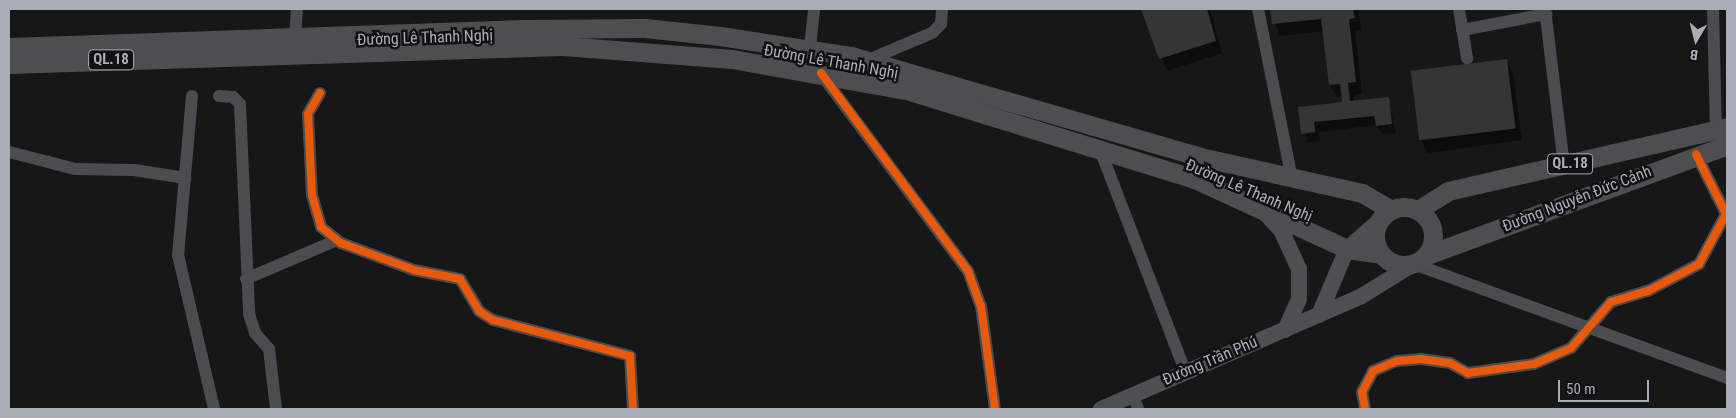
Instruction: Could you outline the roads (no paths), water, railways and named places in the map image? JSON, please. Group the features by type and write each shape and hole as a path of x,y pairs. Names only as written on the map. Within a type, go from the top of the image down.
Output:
{"highway":[{"name":"Đường Lê Thanh Nghị","path":"9,47 645,28 810,48 865,61 1200,157 1292,179 1362,193 1385,215"},
{"path":"294,37 295,57"},
{"name":"Đường Lê Thanh Nghị","path":"9,64 625,48 821,74 906,90 1101,152 1195,179 1347,249 1381,254"},
{"name":"Đường Nguyễn Đức Cảnh","path":"1418,261 1696,154 1724,134"},
{"name":"Đường Nguyễn Đức Cảnh","path":"1418,210 1448,191 1564,165 1724,134"},
{"path":"1418,210 1434,230 1418,261 1395,264 1381,254 1375,238 1385,215 1418,210"}],"main road":[{"path":"1250,204 1281,230 1299,269 1299,299 1284,330"},
{"path":"1319,315 1347,249 1385,215"},
{"name":"Đường Trần Phú","path":"1101,409 1135,402 1185,370 1284,330 1382,286 1418,261"}],"street":[{"path":"294,37 297,9"},
{"path":"810,48 814,9"},
{"path":"865,61 932,34 941,24 942,9"},
{"path":"1258,9 1292,179"},
{"path":"1459,9 1466,58"},
{"path":"1714,9 1724,134"},
{"path":"1462,30 1545,12 1564,165"},
{"path":"821,74 968,271 981,306 995,409"},
{"path":"320,92 308,114 312,195 316,218 337,240 414,270 460,279 479,311 493,320 630,356 633,409"},
{"path":"192,96 178,255 214,409"},
{"path":"219,96 233,97 240,104 246,279 255,334 269,348 276,409"},
{"path":"9,152 75,169 134,170 185,178"},
{"path":"1101,152 1185,370"},
{"path":"1365,409 1364,381 1373,372 1397,361 1440,361 1468,373 1534,364 1559,355 1592,328 1602,308 1611,302 1648,291 1699,264 1724,223 1726,214 1696,154"},
{"path":"246,279 337,240"},
{"path":"1418,261 1727,378"}]}
